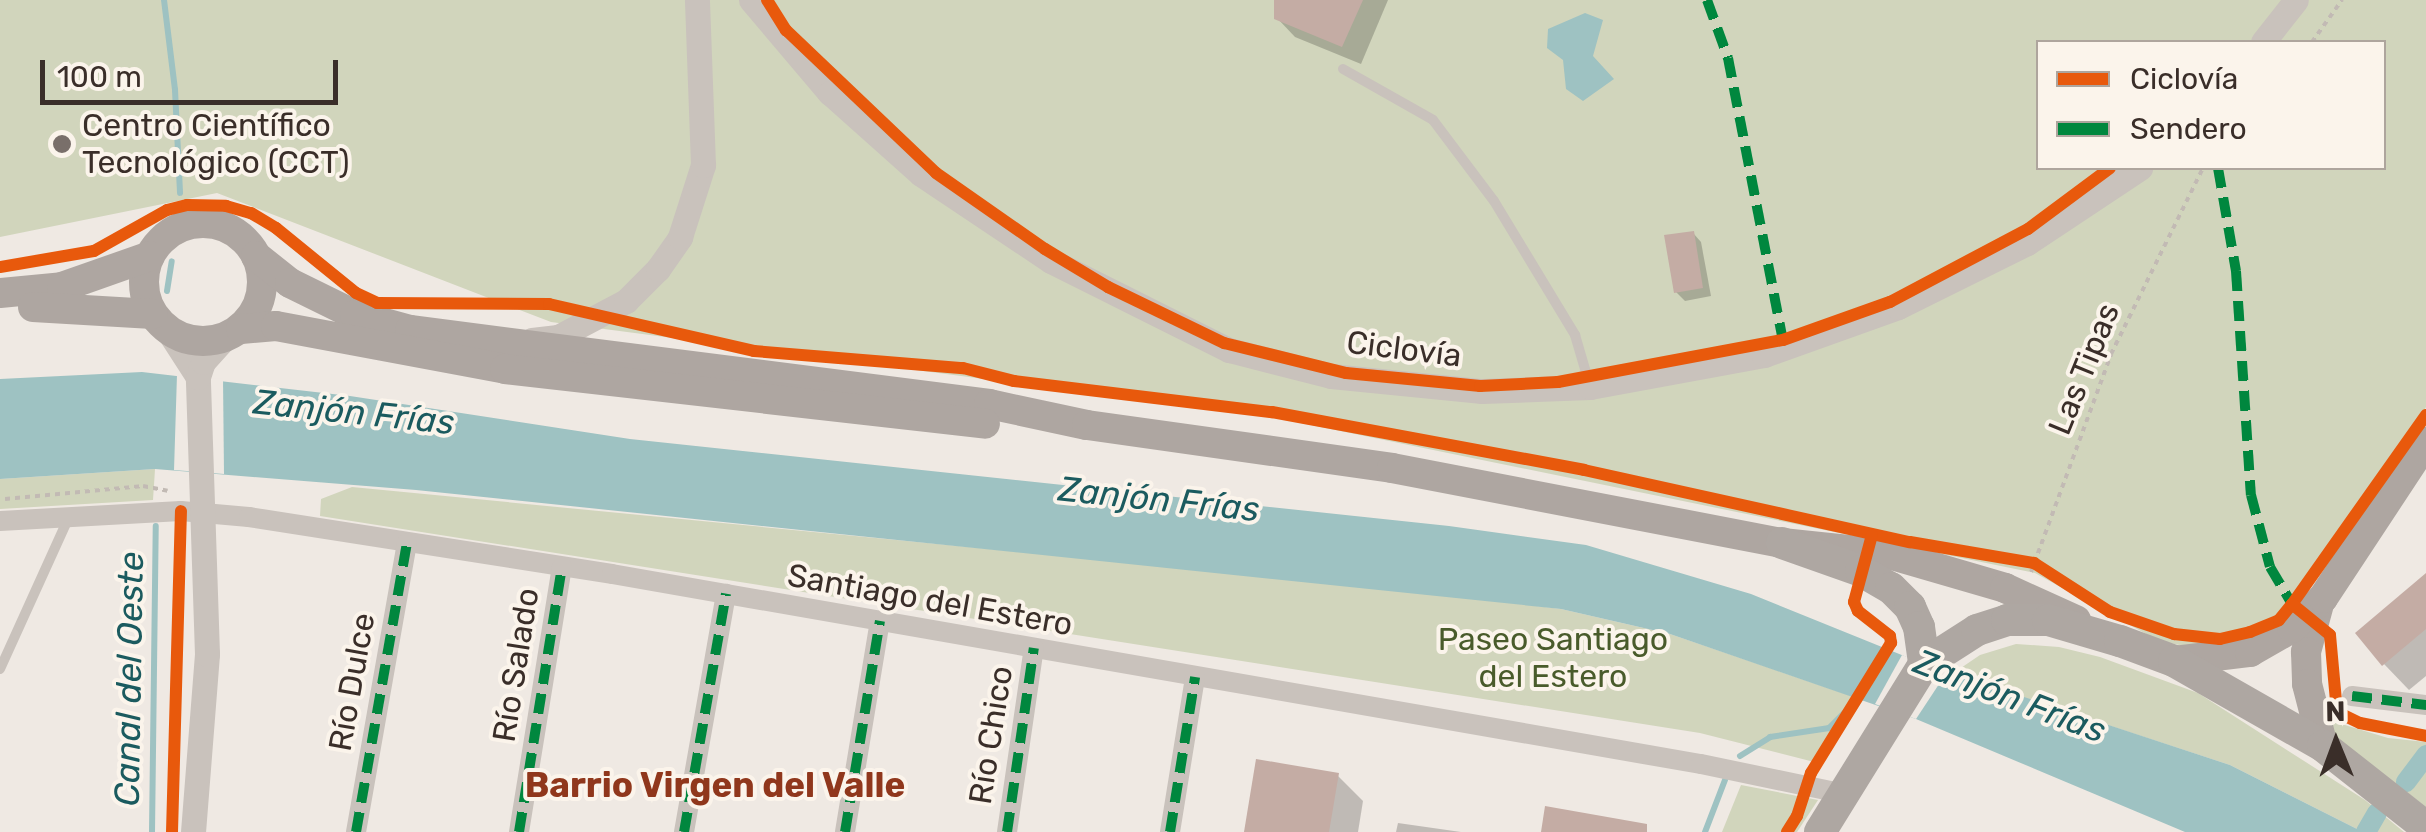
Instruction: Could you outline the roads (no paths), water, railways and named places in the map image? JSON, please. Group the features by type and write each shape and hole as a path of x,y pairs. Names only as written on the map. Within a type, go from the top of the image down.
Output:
{"highway":[{"path":"1782,543 1891,588 1910,607 1919,626 1924,664"},
{"path":"1820,832 1924,664 1976,630 2007,620 2048,620 2120,640 2174,662 2323,746 2426,827"}],"main road":[{"path":"0,293 62,288 150,256 176,230 213,224 246,241 262,274 260,298 232,334"},
{"path":"150,256 145,295 160,322"},
{"path":"256,256 290,283 355,315 410,330 990,404 1087,424 1392,468 1782,543 1889,554 2021,595 2120,640"},
{"path":"0,308 66,306 160,322 184,338 276,326 435,360 947,420 1087,424"},
{"path":"2174,662 2250,652 2278,638 2319,604 2426,442"},
{"path":"2319,604 2306,652 2307,684 2323,746"}],"street":[{"path":"507,343 558,337 603,318 658,269 680,237 703,165 697,0"},
{"path":"752,0 830,93 921,174 1051,261 1230,350 1331,376 1482,391 1590,387 1764,355 1898,307 2027,242 2137,170"},
{"path":"2265,40 2296,0"},
{"path":"160,322 198,377"},
{"path":"194,832 207,654 191,511 200,472 198,377 202,362 232,334"},
{"name":"Santiago del Estero","path":"0,521 191,511 726,594 1701,764 1845,794"},
{"name":"Río Dulce","path":"356,832 407,543"},
{"name":"Río Salado","path":"519,832 562,567"},
{"path":"684,832 726,594"},
{"path":"845,832 880,621"},
{"name":"Río Chico","path":"1006,832 1034,648"},
{"path":"1170,832 1195,677"},
{"path":"2352,696 2426,705"}],"lane":[{"path":"1343,69 1434,120 1494,201 1575,335 1590,387"},
{"path":"0,668 70,517"}],"water":[{"path":"1585,13 1603,20 1593,56 1614,79 1583,101 1566,89 1563,60 1547,48 1548,29"},
{"name":"Zanjón Frías","path":"142,372 350,396 630,439 1449,526 1586,545 1751,594 1924,664 2230,765 2363,832 2185,832 1916,719 1670,634 1561,609 416,490 155,469 0,479 0,379"}],"waterway":[{"name":"Canal del Oeste","path":"164,0 175,90 180,193"},
{"path":"167,291 172,261"},
{"name":"Canal del Oeste","path":"152,832 156,526"},
{"path":"1740,756 1770,737 1829,728 1863,694"},
{"path":"2406,782 2426,755"},
{"path":"1705,832 1725,780"},
{"path":"2366,832 2377,813"}],"place":[{"name":"Centro Científico Tecnológico (CCT)","path":"62,144"}],"district":[{"name":"Barrio Virgen del Valle","path":"715,785"}],"park label":[{"name":"Paseo Santiago del Estero","path":"1553,658"}]}
